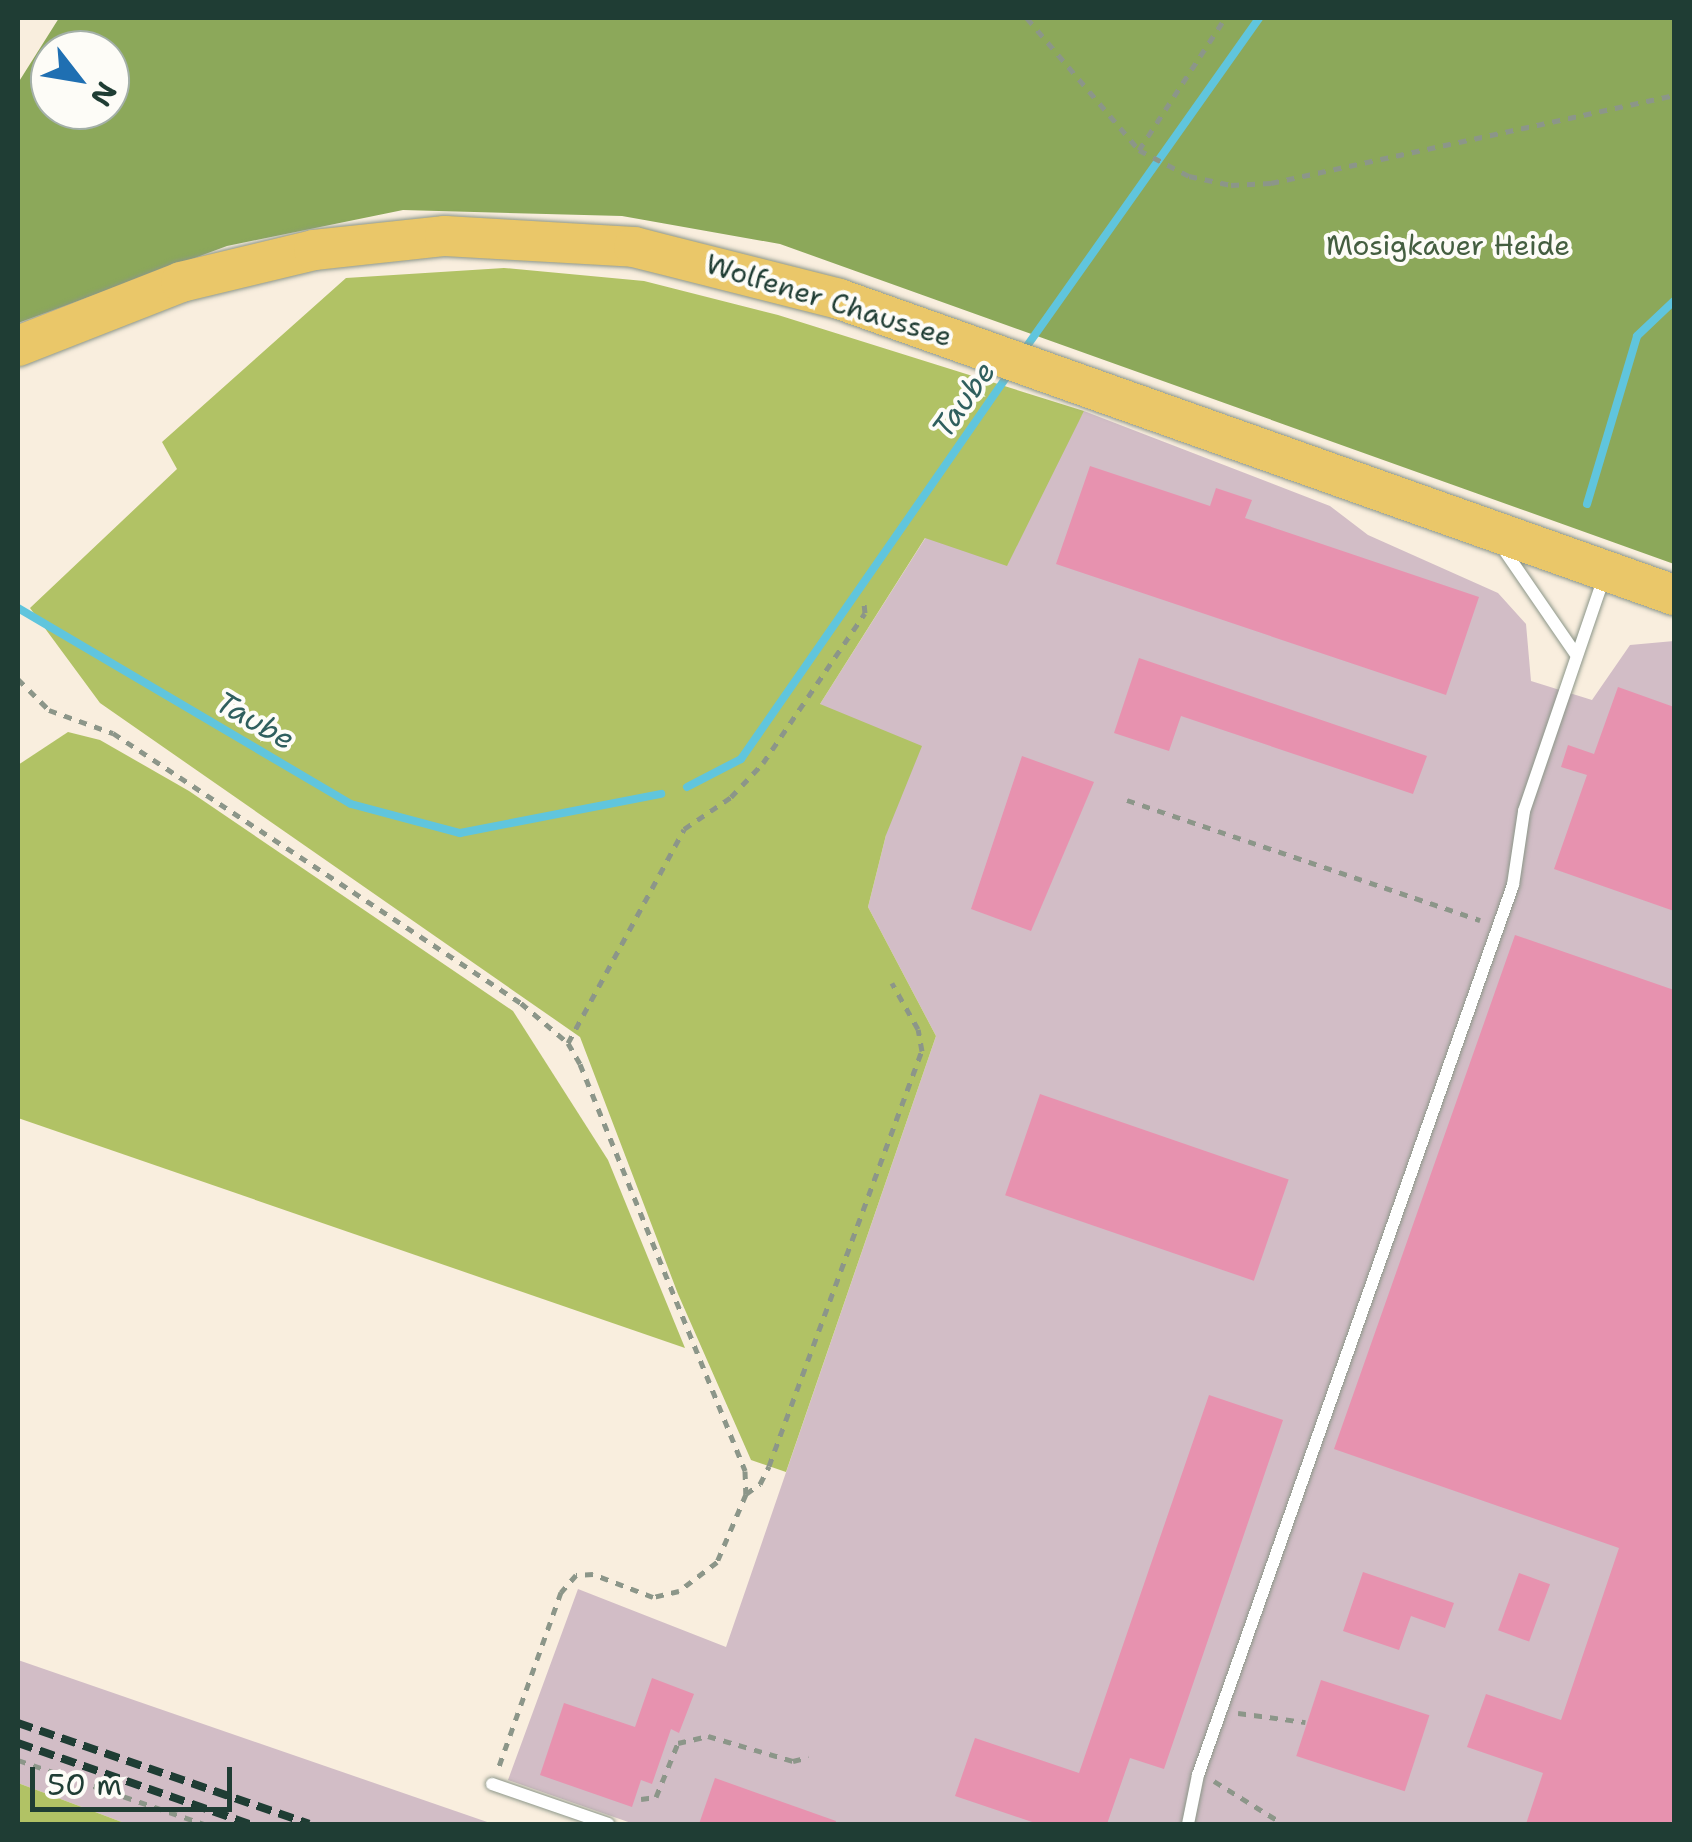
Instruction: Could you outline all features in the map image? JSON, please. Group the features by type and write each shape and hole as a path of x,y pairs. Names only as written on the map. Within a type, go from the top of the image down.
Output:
{"main road":[{"name":"Wolfener Chaussee","path":"18,346 146,294 261,260 373,241 492,236 590,241 720,264 978,346 1494,534 1674,594"}],"lane":[{"path":"1494,534 1510,566 1538,590 1576,653"},
{"path":"1188,1824 1198,1774 1513,885 1524,811 1606,572"},
{"path":"492,1784 608,1824"}],"path":[{"path":"1028,18 1140,150 1168,166 1231,185 1271,183 1674,95"},
{"path":"1140,150 1226,18"},
{"path":"568,1043 684,829 731,797 763,763 855,628 864,602"},
{"path":"18,678 49,710 74,724 113,733 309,858 521,1003 568,1043 738,1453 746,1494"},
{"path":"1127,800 1497,926"},
{"path":"492,1784 561,1592 576,1574 653,1597 678,1592 717,1562 746,1494 760,1484 769,1466 922,1051 918,1030 892,983"},
{"path":"1221,1708 1305,1722"},
{"path":"641,1799 660,1790 678,1744 708,1736 793,1761 808,1757"},
{"path":"18,1760 204,1824"},
{"path":"1198,1774 1277,1820"}],"shaded area":[{"path":"1084,411 1330,506 1368,535 1498,593 1526,624 1531,681 1592,700 1630,645 1674,641 1674,1824 634,1824 508,1780 578,1589 726,1647 936,1036 868,907 886,835 820,704 926,537 1062,450"},
{"path":"18,1660 493,1824 127,1824 18,1783"}],"green space":[{"name":"Mosigkauer Heide","path":"59,18 1674,18 1674,564 780,244 622,216 403,210 227,246 18,323 18,83 30,64 30,130 130,130 130,30 51,30"},
{"path":"504,268 644,281 778,315 1084,411 1007,566 925,538 820,704 922,746 886,835 868,907 936,1036 786,1472 751,1460 678,1294 580,1037 100,703 30,608 177,469 162,442 346,278"},
{"path":"68,732 100,740 189,791 513,1011 608,1160 685,1348 18,1118 18,765"},
{"path":"18,1783 127,1824 18,1824"}],"building":[{"path":"1090,466 1210,506 1216,488 1252,500 1245,518 1479,597 1446,695 1056,564"},
{"path":"1139,658 1427,756 1413,794 1181,716 1169,751 1114,733"},
{"path":"1618,687 1674,707 1674,911 1554,869 1587,775 1561,767 1568,745 1594,754"},
{"path":"1022,756 1094,782 1031,931 971,909"},
{"path":"1515,935 1674,990 1674,1824 1526,1824 1543,1773 1467,1747 1486,1694 1561,1720 1619,1548 1334,1449"},
{"path":"1040,1094 1289,1180 1254,1281 1005,1195"},
{"path":"1209,1395 1283,1420 1164,1769 1130,1758 1107,1824 1038,1824 955,1796 975,1738 1079,1773"},
{"path":"1363,1572 1454,1603 1445,1628 1411,1616 1399,1650 1343,1631"},
{"path":"1519,1573 1550,1584 1529,1642 1498,1630"},
{"path":"652,1678 694,1694 679,1733 671,1729 652,1784 641,1780 632,1807 540,1775 564,1703 635,1727"},
{"path":"1321,1680 1429,1715 1405,1791 1296,1756"},
{"path":"715,1778 836,1821 835,1824 699,1824"}],"waterway":[{"name":"Taube","path":"1022,353 1259,18"},
{"path":"1587,504 1637,336 1674,301"},
{"name":"Taube","path":"687,787 741,759 1009,373"},
{"name":"Taube","path":"18,608 351,804 460,833 661,794"}],"railway":[{"path":"18,1723 309,1824"},
{"path":"18,1743 249,1824"}]}
